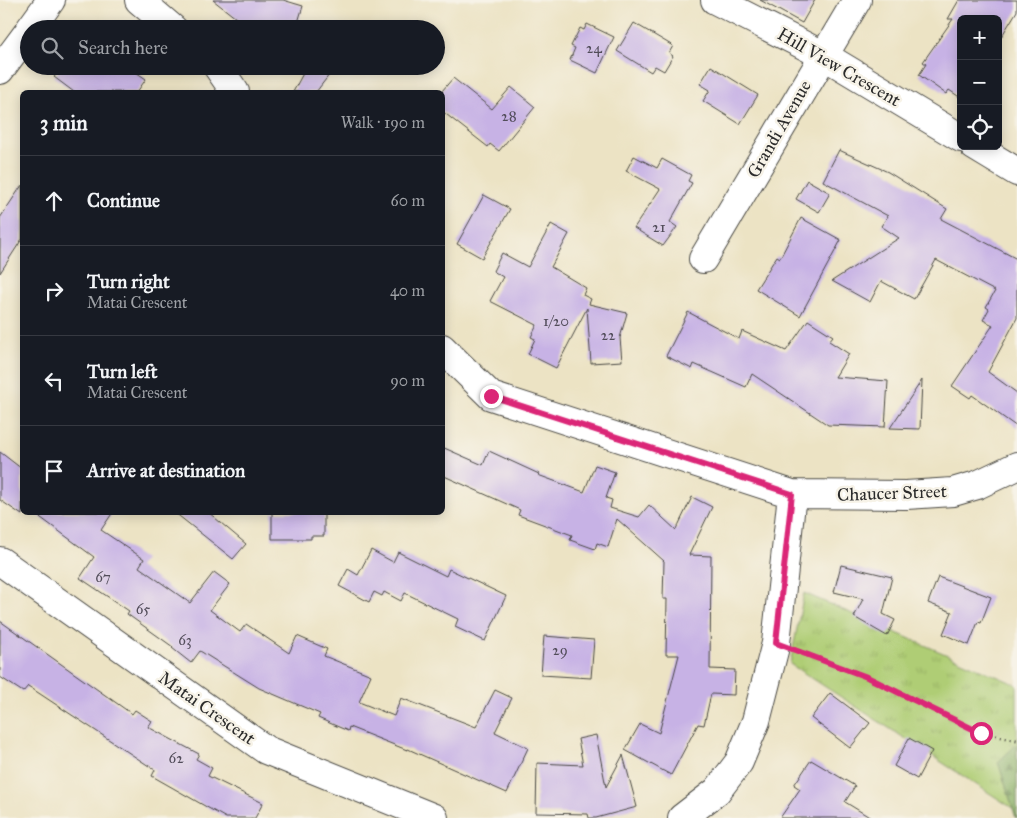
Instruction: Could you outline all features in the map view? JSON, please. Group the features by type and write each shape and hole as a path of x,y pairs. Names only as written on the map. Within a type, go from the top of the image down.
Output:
{"street":[{"path":"37,20 51,0"},
{"path":"139,0 162,20"},
{"name":"Hill View Crescent","path":"715,0 823,55 957,136"},
{"name":"Grandi Avenue","path":"703,259 857,0"},
{"path":"0,70 20,43"},
{"path":"223,75 234,90"},
{"path":"981,150 1017,172"},
{"path":"445,351 491,396 792,494 776,643 756,721 739,762 717,791 682,818"},
{"name":"Chaucer Street","path":"792,494 906,495 953,492 977,485 1017,466"},
{"name":"Matai Crescent","path":"0,561 266,750 434,818"}],"path":[{"path":"776,643 867,677 981,733 1017,740"}],"green space":[{"path":"804,593 1017,685 1017,811 790,664"},
{"path":"1017,744 1017,818 1016,818 998,762"}],"building":[{"path":"213,0 283,0 303,6 299,20 239,20"},
{"path":"760,0 815,0 802,23"},
{"path":"959,0 1017,0 1017,11 1002,35 1002,15 957,15 957,95 949,90 946,94 919,75 926,64 923,62 953,19 948,19"},
{"path":"634,23 673,46 669,53 673,56 664,71 655,66 651,72 617,51"},
{"path":"587,24 614,37 597,73 570,60 575,48 571,46 580,28 584,30"},
{"path":"711,66 758,95 740,124 703,101 710,90 700,84"},
{"path":"56,75 140,75 146,79 138,90 71,90 54,77"},
{"path":"302,75 329,75 318,90 294,90"},
{"path":"453,78 492,109 511,87 535,107 499,151 490,144 488,147 445,113 445,90 443,90"},
{"path":"839,150 888,172 947,209 941,219 1017,259 1017,318 988,372 1017,393 1017,427 972,395 970,398 952,386 993,325 983,320 989,309 986,307 995,291 936,260 914,299 881,281 870,302 832,281 899,238 881,226 888,216 823,181"},
{"path":"634,156 657,168 662,159 691,175 688,181 692,183 670,222 677,227 663,246 634,228 660,189 626,171"},
{"path":"807,180 830,193 819,212 796,199"},
{"path":"20,188 20,242 0,273 0,218"},
{"path":"484,195 510,209 482,258 457,244"},
{"path":"801,218 841,240 800,316 756,289 777,256 780,258"},
{"path":"551,224 569,234 551,267 586,288 583,295 591,299 589,304 627,313 620,338 622,361 591,363 587,308 556,368 528,354 535,339 531,337 537,325 490,301 503,277 493,271 502,253 528,267"},
{"path":"688,312 739,339 742,331 786,351 808,320 833,336 829,341 849,354 835,377 888,381 885,427 828,425 752,374 746,387 694,364 692,369 666,356"},
{"path":"922,380 920,429 890,428"},
{"path":"445,448 483,465 489,451 538,475 584,492 595,465 615,472 606,498 612,500 610,508 639,517 649,505 676,530 692,497 712,507 689,555 711,556 710,669 735,670 734,695 711,694 704,725 698,724 671,775 625,750 640,724 659,733 679,655 666,655 667,599 663,599 664,561 617,519 608,547 597,543 595,549 570,540 572,535 518,515 520,510 445,476"},
{"path":"0,452 20,467 20,514 0,500"},
{"path":"37,515 111,515 101,530 144,559 139,567 190,603 214,572 230,584 210,610 240,632 246,624 289,653 297,636 327,649 324,656 371,675 359,702 394,716 401,698 476,727 495,690 512,698 495,732 528,748 507,793 408,749 349,727 348,731 318,718 320,714 259,688 200,651 191,663 173,647 127,614 129,611 80,578 94,557"},
{"path":"178,515 212,515 246,544 233,559"},
{"path":"272,515 324,515 324,536 311,536 311,539 272,539"},
{"path":"371,550 393,562 398,552 446,576 449,569 506,596 485,641 455,627 458,619 405,593 401,601 384,592 382,596 374,592 369,602 339,586 348,569 358,575"},
{"path":"841,565 892,577 883,614 895,620 887,636 854,617 863,599 834,592"},
{"path":"938,577 991,597 981,623 978,622 969,645 943,634 952,612 928,603"},
{"path":"0,621 132,714 135,710 152,721 148,727 199,754 196,759 212,768 208,776 263,803 255,818 226,818 152,776 155,770 28,686 23,692 0,677"},
{"path":"544,636 594,640 591,678 541,675"},
{"path":"830,693 870,723 850,748 811,718"},
{"path":"596,735 606,787 623,755 637,807 596,818 589,818 588,814 536,813 537,763 583,765 578,739"},
{"path":"909,738 932,751 917,779 894,766"},
{"path":"811,760 855,786 845,802 871,818 780,818 800,789 794,785"}],"route":[{"path":"491,396 792,494 776,643 867,677 981,733"}]}
